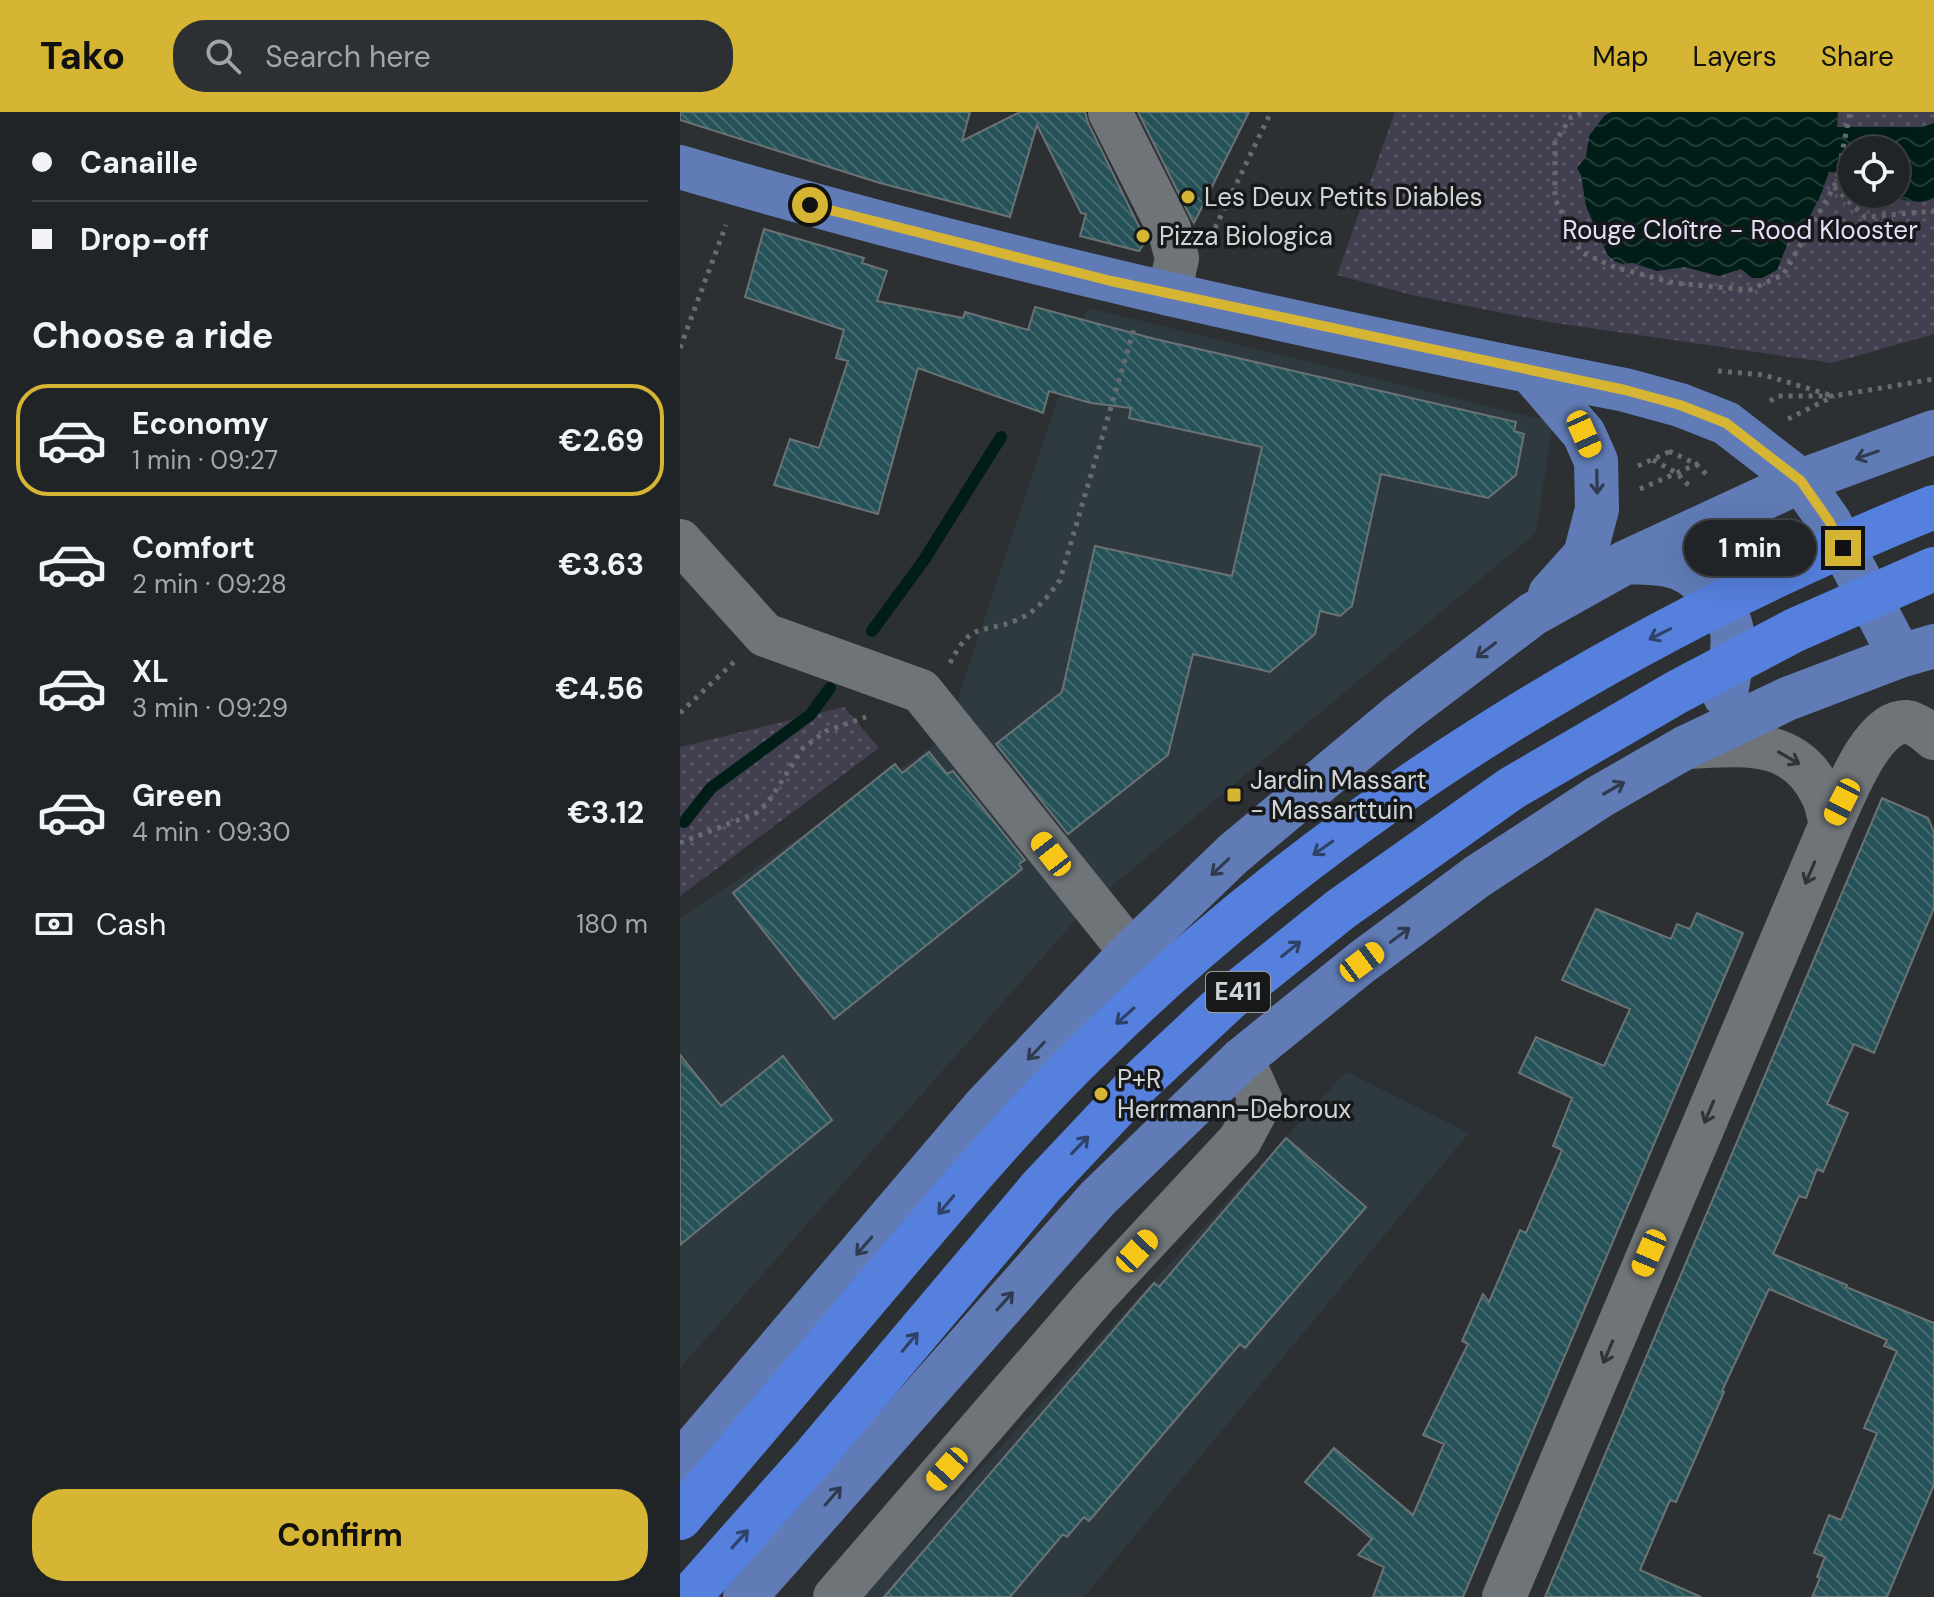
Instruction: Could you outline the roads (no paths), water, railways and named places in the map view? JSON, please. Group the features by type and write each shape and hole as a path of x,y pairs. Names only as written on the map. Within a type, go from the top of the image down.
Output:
{"highway":[{"name":"E411","path":"680,1518 996,1144 1097,1041 1305,861 1480,739 1646,641 1772,577 1934,507"},
{"name":"E411","path":"689,1597 815,1455 1041,1187 1139,1083 1230,998 1341,909 1512,788 1677,692 1795,630 1934,569"}],"main road":[{"path":"680,167 810,205 1173,276 1530,371 1625,390 1705,413 1726,423 1801,481 1917,651 1787,699 1686,747 1599,797 1478,876 1362,962 1242,1059 1098,1198 745,1597"},
{"path":"1530,371 1584,434 1596,461 1597,484 1597,509 1585,555 1533,614"},
{"path":"680,1464 984,1107 1131,952 1233,854 1402,713 1533,614 1626,562 1801,481 1934,432"},
{"path":"1626,562 1660,563 1684,570 1713,593 1731,626 1729,683 1719,716 1686,747"}],"street":[{"path":"1110,112 1169,229 1173,276"},
{"path":"680,541 765,635 921,691 1131,952"},
{"path":"1504,1597 1831,824 1876,735 1896,723 1910,722 1934,738"},
{"path":"1686,747 1755,744 1775,750 1800,764 1822,794 1831,824"},
{"path":"835,1597 1096,1295 1240,1140 1261,1101 1242,1059"}],"water":[{"path":"1612,112 1838,112 1837,127 1923,127 1934,123 1934,199 1910,201 1910,136 1838,136 1838,173 1829,172 1820,197 1807,221 1789,240 1777,270 1762,278 1752,278 1741,269 1719,276 1685,267 1657,271 1633,263 1623,264 1607,254 1586,206 1577,168 1586,157 1589,136 1605,115"}],"waterway":[{"path":"872,631 924,560 1001,437"},
{"path":"684,822 711,788 810,715 830,688"}],"place":[{"name":"Les Deux Petits Diables","path":"1188,197"},
{"name":"Pizza Biologica","path":"1143,236"},
{"name":"Jardin Massart - Massarttuin","path":"1234,795"},
{"name":"P+R Herrmann-Debroux","path":"1101,1094"}],"park label":[{"name":"Rouge Cloître - Rood Klooster","path":"1740,230"}]}
